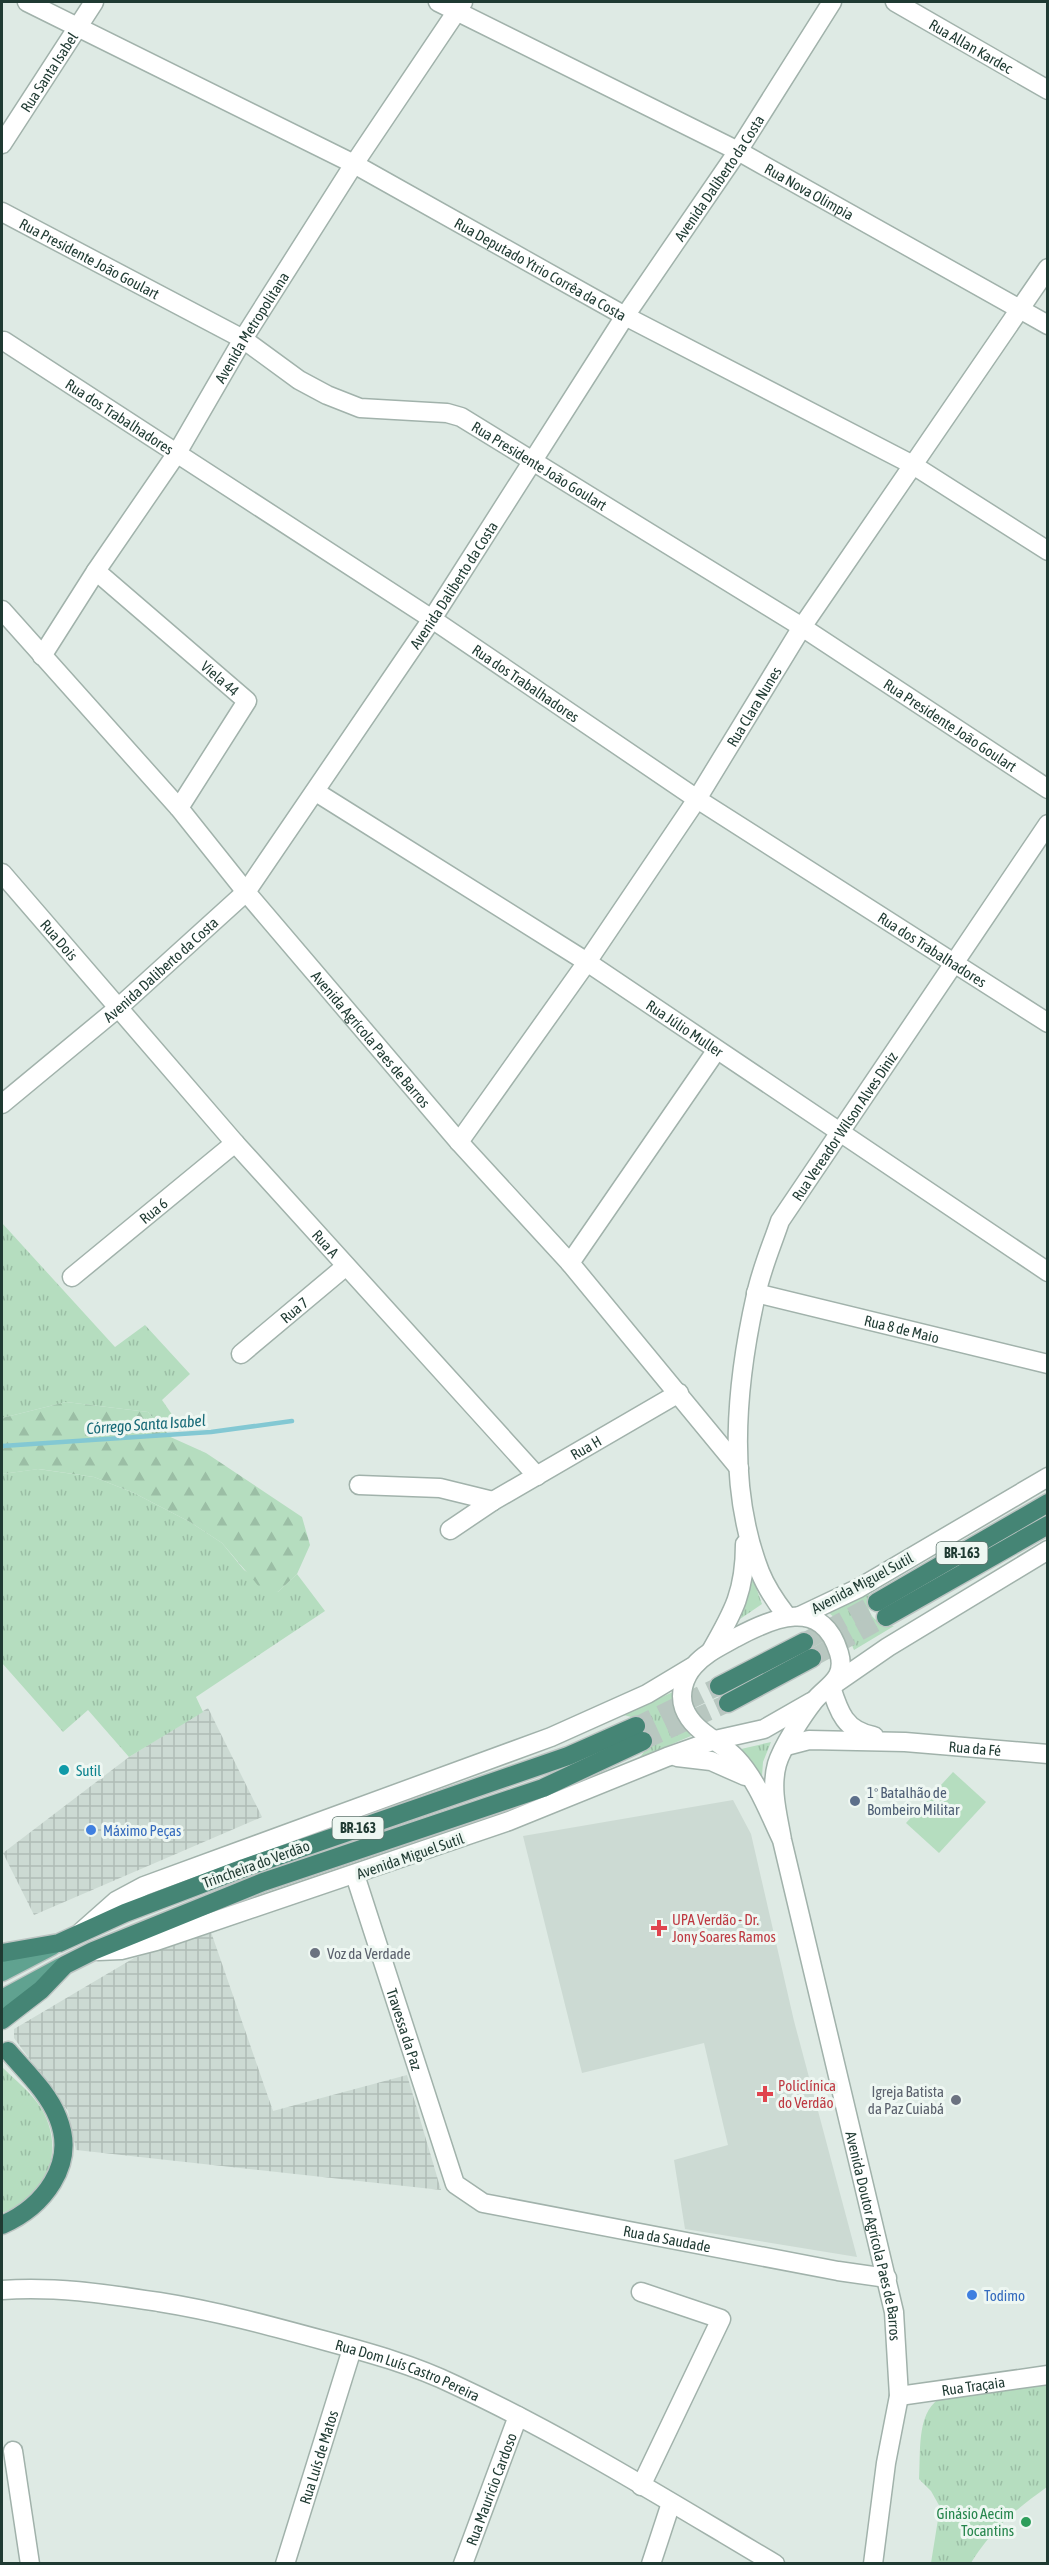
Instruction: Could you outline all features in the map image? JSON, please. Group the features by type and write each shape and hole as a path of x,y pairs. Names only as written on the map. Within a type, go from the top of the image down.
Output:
{"highway":[{"name":"BR-163","path":"1047,1503 882,1609 1047,1525"},
{"path":"720,1686 808,1650 728,1702"},
{"name":"Trincheira do Verdão","path":"81,1932 244,1868 568,1756 639,1734 543,1788 262,1882 93,1951"},
{"name":"BR-163","path":"59,1943 81,1932"},
{"path":"2,1953 59,1943"},
{"name":"Avenida Miguel Sutil","path":"65,1965 93,1951"},
{"path":"2,2020 41,1990 65,1965"},
{"path":"2,2225 32,2208 46,2195 53,2181 63,2148 63,2133 48,2099 8,2051"}],"main road":[{"name":"BR-163","path":"2,1972 59,1943"},
{"name":"Avenida Miguel Sutil","path":"2,1999 65,1965"}],"street":[{"name":"Rua Deputado Ytrio Corrêa da Costa","path":"27,2 354,164 625,316 913,465 1047,551"},
{"name":"Rua Santa Isabel","path":"2,144 94,2"},
{"name":"Rua Nova Olimpia","path":"438,2 460,7 738,151 1047,325"},
{"name":"Avenida Daliberto da Costa","path":"2,1104 118,1008 246,892 432,619 532,459 625,316 738,151 832,2"},
{"name":"Rua Allan Kardec","path":"895,2 1047,90"},
{"name":"Avenida Metropolitana","path":"42,656 96,571 177,453 243,339 354,164 460,7"},
{"name":"Rua Presidente João Goulart","path":"2,212 243,339 299,380 327,395 360,408 447,413 461,417 802,627 1047,789"},
{"name":"Rua Clara Nunes","path":"459,1142 587,962 697,799 802,627 1047,268"},
{"name":"Rua dos Trabalhadores","path":"4,341 432,619 697,799 953,965 1047,1023"},
{"name":"Viela 44","path":"96,571 247,701 179,808"},
{"name":"Avenida Agrícola Paes de Barros","path":"2,610 179,808 246,892 459,1142 570,1263 739,1468"},
{"name":"Rua Júlio Muller","path":"316,792 587,962 1047,1272"},
{"name":"Rua Vereador Wilson Alves Diniz","path":"739,1468 739,1390 756,1293 780,1221 1047,824"},
{"name":"Rua Dois","path":"2,873 118,1008"},
{"name":"Rua A","path":"118,1008 235,1143 537,1476"},
{"path":"570,1263 716,1051"},
{"name":"Rua 6","path":"72,1277 235,1143"},
{"name":"Rua 7","path":"241,1354 346,1266"},
{"name":"Rua 8 de Maio","path":"756,1293 1047,1364"},
{"name":"Rua H","path":"450,1530 493,1502 679,1393"},
{"name":"Avenida Doutor Agrícola Paes de Barros","path":"739,1468 745,1512 760,1572 793,1615"},
{"name":"Avenida Miguel Sutil","path":"711,1651 756,1626 793,1615 859,1588 1047,1477"},
{"path":"359,1485 440,1488 493,1502"},
{"name":"Avenida Doutor Agrícola Paes de Barros","path":"745,1512 745,1572 735,1609 711,1651 694,1666 684,1686 684,1708 694,1724 735,1757 753,1780 782,1840"},
{"path":"831,1686 888,1647 1047,1550"},
{"path":"793,1615 819,1623 828,1632 837,1648 841,1664 831,1686"},
{"path":"81,1932 116,1901 144,1886 197,1864 551,1737 647,1694 694,1666"},
{"name":"Avenida Doutor Agrícola Paes de Barros","path":"831,1686 814,1700 786,1746 777,1762 774,1781 782,1840 887,2278 899,2362 899,2396 886,2463 873,2564"},
{"name":"Rua da Fé","path":"831,1686 842,1716 849,1727 858,1732 905,1742"},
{"name":"Avenida Miguel Sutil","path":"93,1951 121,1950 156,1941 355,1875 509,1821 667,1757 716,1740 764,1729 814,1700"},
{"name":"Rua da Fé","path":"786,1746 809,1740 905,1742 1047,1754"},
{"path":"667,1757 711,1761 725,1765 753,1780"},
{"name":"Travessa da Paz","path":"355,1875 455,2184"},
{"name":"Rua da Saudade","path":"455,2184 483,2203 838,2271 887,2278"},
{"name":"Rua Dom Luís Castro Pereira","path":"2,2290 33,2287 87,2291 190,2307 256,2322 407,2365 453,2384 518,2416 775,2564"},
{"path":"641,2292 721,2319 641,2486"},
{"name":"Rua Luís de Matos","path":"285,2564 352,2349"},
{"name":"Rua Traçaia","path":"899,2396 1047,2375"},
{"name":"Rua Maurício Cardoso","path":"463,2564 518,2416"},
{"path":"12,2451 30,2564"},
{"path":"651,2564 671,2503"}],"shaded area":[{"path":"208,1708 262,1817 34,1915 3,1853 129,1757"},
{"name":"UPA Verdão - Dr. Jony Soares Ramos","path":"733,1800 751,1834 794,2021 857,2257 685,2229 674,2160 728,2145 704,2043 582,2073 523,1836"},
{"path":"211,1932 273,2111 407,2075 441,2190 76,2150 68,2111 14,2038 14,2029 134,1958"}],"green space":[{"path":"2,1223 115,1347 145,1325 190,1374 162,1400 173,1416 166,1435 148,1412 66,1402 2,1418"},
{"path":"66,1402 148,1412 166,1435 206,1453 302,1517 310,1545 297,1574 278,1592 261,1589 222,1543 190,1522 134,1493 94,1477 39,1469 2,1474 2,1418"},
{"path":"38,1469 94,1477 134,1493 190,1522 222,1543 244,1570 278,1592 297,1574 325,1611 196,1697 203,1712 129,1757 88,1710 63,1732 2,1663 2,1474"},
{"path":"753,1579 762,1604 740,1619"},
{"path":"872,1587 868,1601 871,1614 879,1622 894,1626 854,1650 843,1625 829,1613"},
{"path":"673,1692 676,1714 691,1736 639,1758 647,1744 646,1730 636,1720 621,1715"},
{"path":"771,1742 763,1762 762,1776 760,1776 741,1749"},
{"path":"953,1772 986,1802 939,1853 906,1823"},
{"path":"2,2067 28,2091 41,2108 52,2140 52,2156 48,2171 31,2196 18,2206 2,2213"},
{"path":"1047,2383 1047,2487 1005,2521 987,2540 971,2563 931,2563 940,2507 931,2491 919,2479 921,2435 926,2414 939,2399"}],"waterway":[{"name":"Córrego Santa Isabel","path":"2,1446 211,1432 292,1421"}],"tunnel":[{"path":"804,1642 877,1602"},
{"path":"812,1658 886,1617"},
{"path":"636,1726 719,1686"},
{"path":"643,1741 728,1703"}],"place":[{"name":"Sutil","path":"64,1770"},
{"name":"1º Batalhão de Bombeiro Militar","path":"855,1801"},
{"name":"Máximo Peças","path":"91,1830"},
{"name":"UPA Verdão - Dr. Jony Soares Ramos","path":"659,1928"},
{"name":"Voz da Verdade","path":"315,1953"},
{"name":"Policlínica do Verdão","path":"765,2094"},
{"name":"Igreja Batista da Paz Cuiabá","path":"956,2100"},
{"name":"Todimo","path":"972,2295"},
{"name":"Ginásio Aecim Tocantins","path":"1026,2522"}]}
